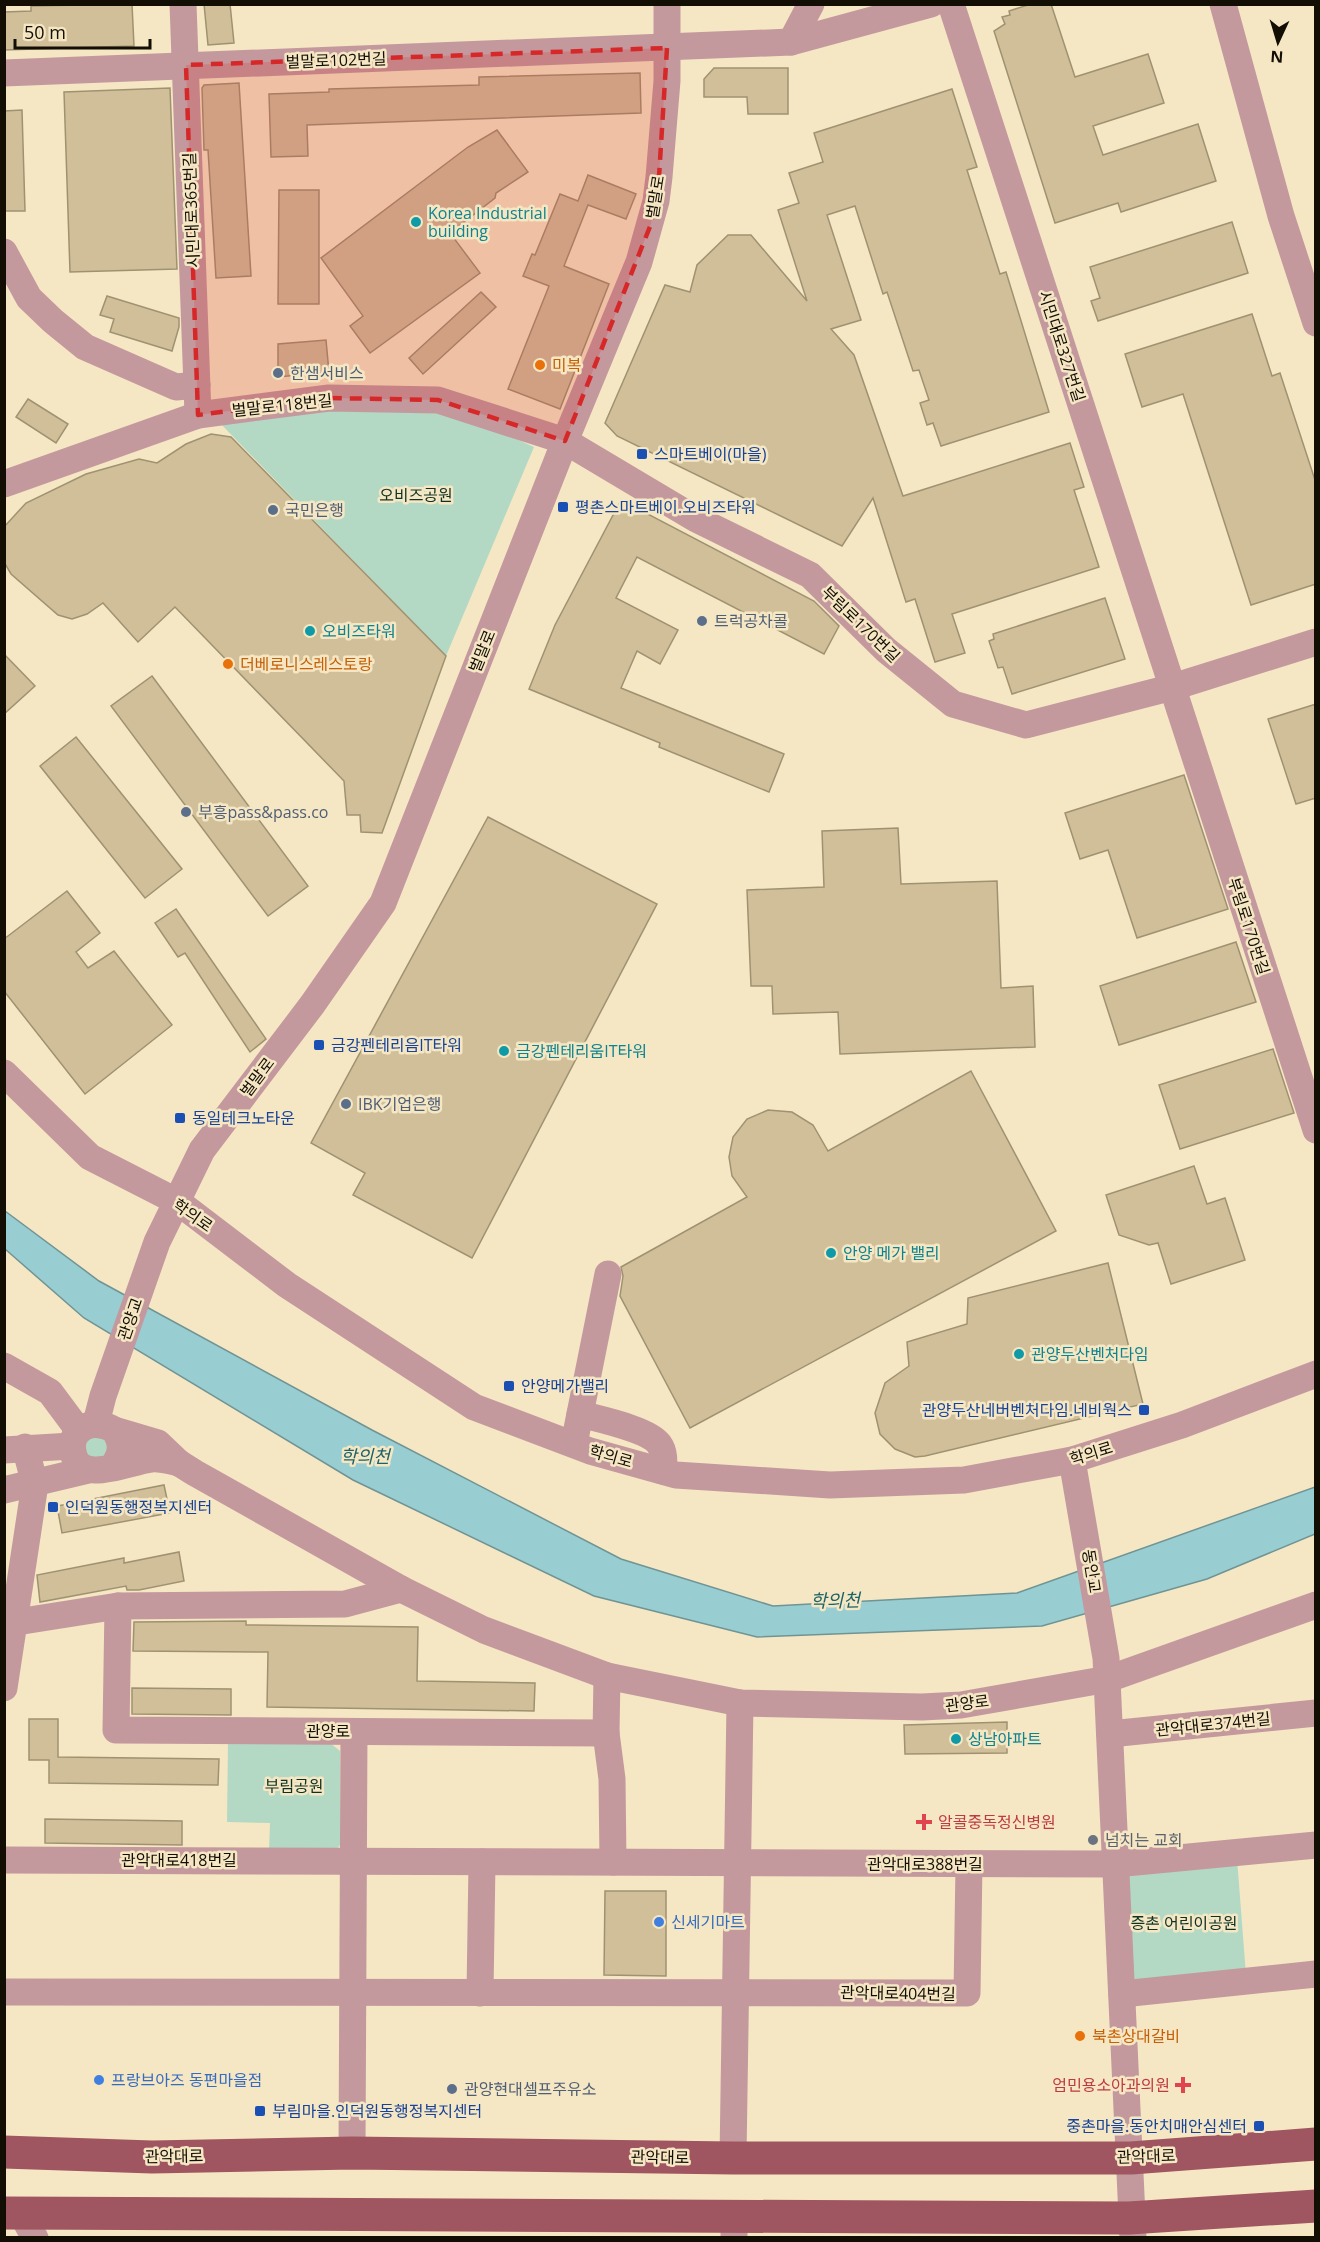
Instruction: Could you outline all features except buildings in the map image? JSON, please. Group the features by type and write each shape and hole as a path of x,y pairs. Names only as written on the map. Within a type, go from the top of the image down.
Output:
{"main road":[{"name":"관악대로","path":"20,2221 856,2227 1133,2200 1316,2144"},
{"name":"관악대로","path":"4,2152 152,2157 352,2152 733,2158 1133,2200 1316,2206"}],"street":[{"name":"시민대로365번길","path":"183,4 198,415"},
{"name":"벌말로","path":"157,1242 202,1150 312,1005 383,903 565,441 639,262 651,224 659,177 667,48 667,4"},
{"path":"791,42 811,4"},
{"name":"벌말로102번길","path":"4,73 791,42 931,4"},
{"name":"시민대로327번길","path":"951,4 1173,687"},
{"path":"1223,4 1281,216 1316,323"},
{"path":"4,252 29,298 85,347 176,387 197,385"},
{"name":"벌말로118번길","path":"4,484 198,415 329,398 438,400 565,441"},
{"name":"부림로170번길","path":"565,441 696,519 810,575 886,650 952,704 1026,725 1173,687 1316,642"},
{"name":"부림로170번길","path":"1173,687 1316,1130"},
{"name":"학의로","path":"4,1073 90,1157 178,1202 287,1285 474,1407 574,1444 676,1475 830,1485 1075,1473 1182,1425 1316,1374"},
{"name":"관양교","path":"90,1432 157,1242"},
{"path":"574,1444 608,1274"},
{"path":"4,1366 50,1392 90,1432"},
{"path":"580,1414 644,1434 659,1443 665,1459 663,1471"},
{"path":"4,1688 10,1623 35,1484 15,1448 90,1432 119,1438 121,1448 119,1458 100,1468 79,1465 90,1432"},
{"name":"관양로","path":"90,1432 158,1443 178,1463 401,1589 484,1630 607,1676 740,1703 961,1706 1107,1669 1316,1605"},
{"path":"4,1491 100,1468 154,1458 178,1463"},
{"name":"동안교","path":"1075,1473 1107,1669"},
{"path":"10,1623 118,1606 345,1604 401,1589"},
{"name":"관양로","path":"118,1606 116,1730 606,1733"},
{"path":"1107,1669 1133,2200"},
{"path":"607,1676 606,1733 612,1779 613,1862"},
{"path":"733,2158 737,1991 735,1863 740,1703"},
{"name":"관악대로374번길","path":"1110,1734 1316,1713"},
{"path":"352,2152 354,1731"},
{"path":"1115,1864 1316,1845"},
{"name":"관악대로418번길","path":"4,1860 354,1860"},
{"path":"354,1860 735,1863"},
{"path":"480,1992 482,1862"},
{"name":"관악대로388번길","path":"735,1863 1115,1864"},
{"name":"관악대로404번길","path":"354,1994 737,1991 967,1993 969,1864"},
{"path":"1122,1994 1316,1974"},
{"path":"4,1992 354,1994"}],"highlighted area":[{"path":"667,48 659,177 651,224 565,441 438,400 329,398 198,415 186,65"}],"green space":[{"name":"오비즈공원","path":"415,402 454,411 534,447 446,656 218,421"},
{"path":"97,1434 109,1442 106,1457 87,1457 84,1442"},
{"name":"부림공원","path":"228,1740 329,1742 340,1751 340,1845 334,1853 269,1850 270,1823 227,1822"},
{"name":"증촌 어린이공원","path":"1237,1858 1246,1975 1134,1985 1128,1870"}],"water":[{"name":"학의천","path":"5,1211 99,1281 372,1430 621,1559 773,1606 1017,1593 1315,1487 1315,1534 1207,1579 1042,1626 757,1637 594,1596 353,1480 84,1318 5,1249"}],"place":[{"name":"Korea Industrial building","path":"416,222"},
{"name":"미복","path":"540,365"},
{"name":"한샘서비스","path":"278,373"},
{"name":"스마트베이(마을)","path":"642,454"},
{"name":"평촌스마트베이.오비즈타워","path":"563,507"},
{"name":"국민은행","path":"273,510"},
{"name":"트럭공차콜","path":"702,621"},
{"name":"오비즈타워","path":"310,631"},
{"name":"더베로니스레스토랑","path":"228,664"},
{"name":"부흥pass&pass.co","path":"186,812"},
{"name":"금강펜테리음IT타워","path":"319,1045"},
{"name":"금강펜테리움IT타워","path":"504,1051"},
{"name":"IBK기업은행","path":"346,1104"},
{"name":"동일테크노타운","path":"180,1118"},
{"name":"안양 메가 밸리","path":"831,1253"},
{"name":"관양두산벤처다임","path":"1019,1354"},
{"name":"안양메가밸리","path":"509,1386"},
{"name":"관양두산네버벤처다임.네비웍스","path":"1144,1410"},
{"name":"인덕원동행정복지센터","path":"53,1507"},
{"name":"상남아파트","path":"956,1739"},
{"name":"알콜중독정신병원","path":"924,1822"},
{"name":"넘치는 교회","path":"1093,1840"},
{"name":"신세기마트","path":"659,1922"},
{"name":"북촌상대갈비","path":"1080,2036"},
{"name":"프랑브아즈 동편마을점","path":"99,2080"},
{"name":"엄민용소아과의원","path":"1183,2085"},
{"name":"관양현대셀프주유소","path":"452,2089"},
{"name":"부림마을.인덕원동행정복지센터","path":"260,2111"},
{"name":"중촌마을.동안치매안심센터","path":"1259,2126"}]}
